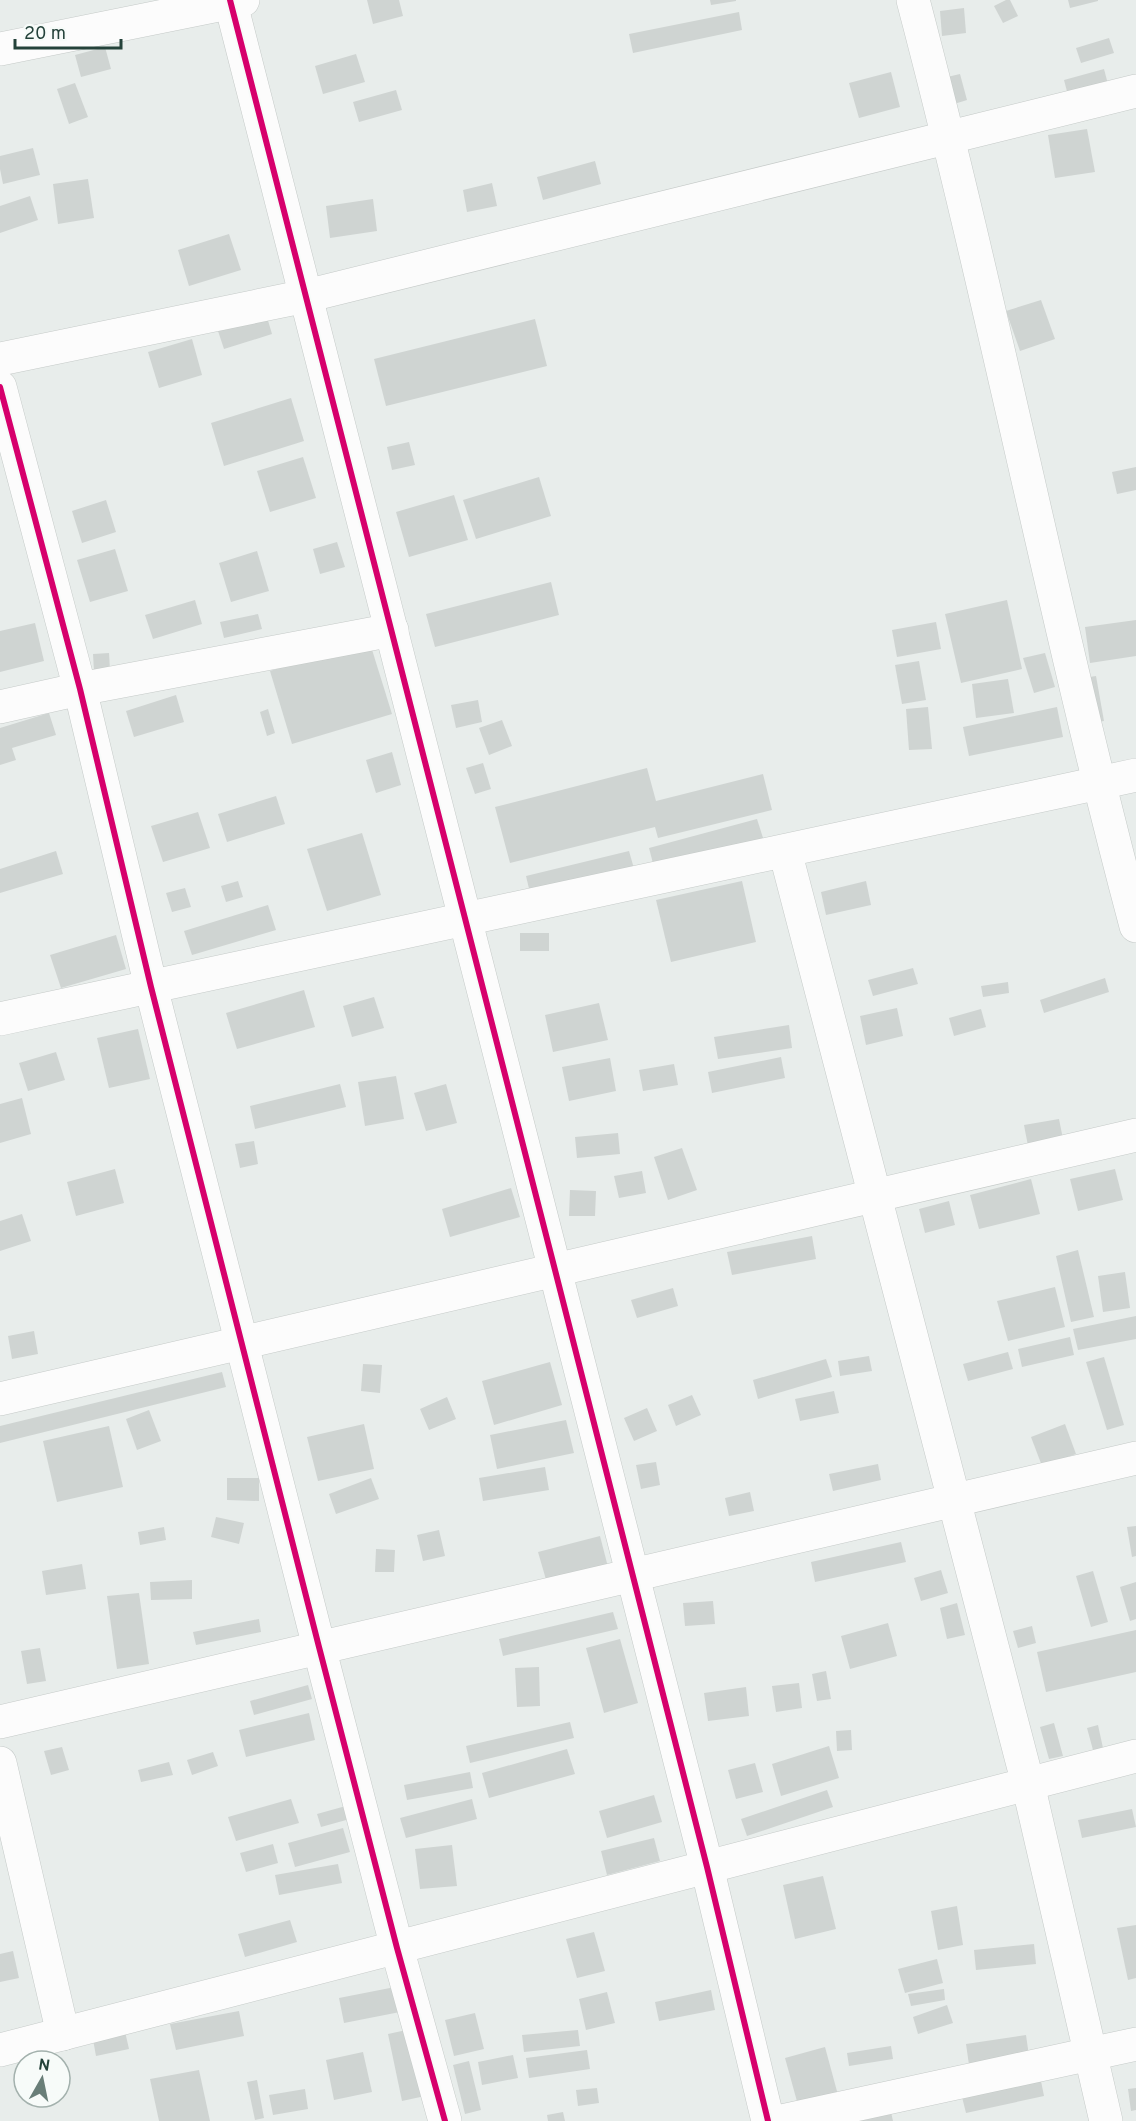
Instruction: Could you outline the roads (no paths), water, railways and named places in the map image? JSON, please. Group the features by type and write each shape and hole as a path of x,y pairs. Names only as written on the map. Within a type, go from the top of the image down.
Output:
{"street":[{"path":"913,0 950,138 1098,783 1136,926"},
{"path":"0,49 235,1 306,296 555,1270 768,2121"},
{"path":"0,359 306,296 1136,91"},
{"path":"0,387 80,689 151,987 319,1647 445,2121"},
{"path":"0,707 80,689 392,630"},
{"path":"0,1019 1136,775"},
{"path":"785,851 1028,1784 1106,2121"},
{"path":"0,1399 1136,1135"},
{"path":"0,1722 1136,1458"},
{"path":"0,2050 1136,1756"},
{"path":"0,1763 63,2034"},
{"path":"781,2121 1136,2044"}]}
